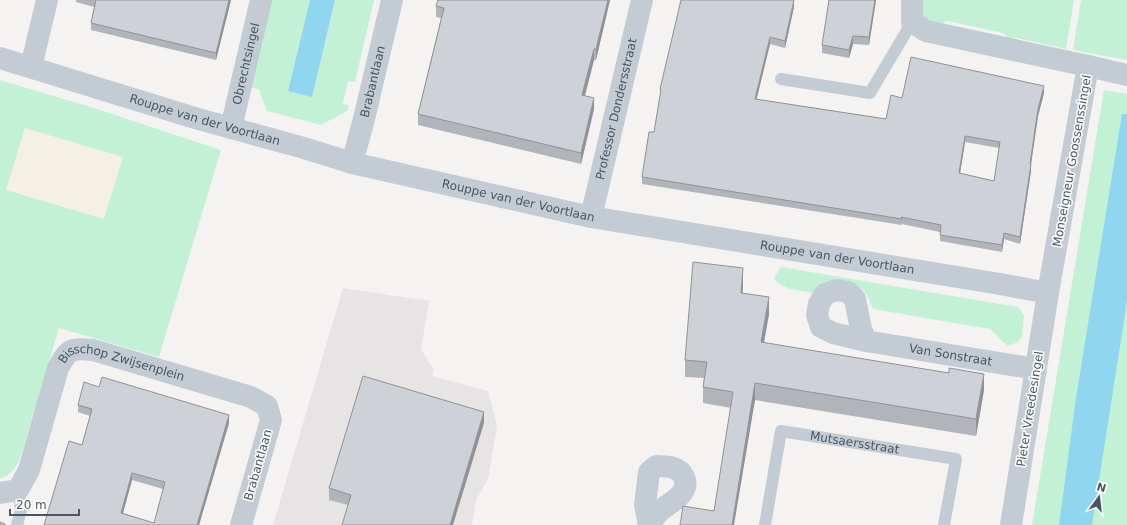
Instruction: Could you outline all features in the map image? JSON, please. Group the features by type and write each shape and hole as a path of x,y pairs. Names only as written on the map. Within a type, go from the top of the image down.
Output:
{"street":[{"path":"30,67 47,0"},
{"name":"Obrechtsingel","path":"231,128 261,0"},
{"name":"Brabantlaan","path":"352,163 392,0"},
{"name":"Professor Dondersstraat","path":"591,218 642,0"},
{"path":"912,0 912,22"},
{"name":"Monseigneur Goossenssingel","path":"912,22 926,31 1088,66 1048,293"},
{"name":"Rouppe van der Voortlaan","path":"0,58 352,163 591,218 1048,293"},
{"path":"1088,66 1127,75"},
{"name":"Pieter Vreedesingel","path":"1011,525 1048,293"},
{"name":"Van Sonstraat","path":"866,340 1036,369"},
{"name":"Bisschop Zwijsenplein","path":"9,492 29,470 58,368 66,354 77,348 93,350 251,397 267,406"},
{"name":"Brabantlaan","path":"241,525 272,420 267,406"}],"lane":[{"path":"781,79 870,93 912,22"},
{"name":"Mutsaersstraat","path":"765,525 781,431 956,458 944,525"},
{"name":"Bisschop Zwijsenplein","path":"9,492 21,510 17,525"}],"shaded area":[{"path":"343,288 429,301 421,349 434,370 432,376 488,391 497,426 488,479 476,500 472,525 273,525"}],"green space":[{"path":"271,0 310,0 288,91 312,96 335,0 374,0 355,82 348,81 343,104 349,105 347,111 321,125 267,111 260,90 250,87"},
{"path":"920,0 1074,0 1066,49 1013,37 1011,42 1003,33 948,21 936,25 931,24 920,14"},
{"path":"1081,0 1127,0 1127,60 1073,50"},
{"path":"0,80 94,108 221,150 159,357 59,328 20,459 10,473 0,478"},
{"path":"1104,90 1127,94 1127,525 1032,525"},
{"path":"781,267 1018,307 1024,315 1022,337 1018,342 1008,346 990,329 873,309 867,296 862,290 849,286 824,282 813,293 791,289 781,285 774,278"}],"sand":[{"path":"25,128 123,157 104,219 6,190"}],"water":[{"path":"310,0 335,0 312,97 288,91"},
{"path":"1122,114 1127,114 1127,301 1092,525 1059,525 1076,398"}],"building":[{"path":"96,0 229,0 216,53 91,23"},
{"path":"438,0 608,0 596,49 594,49 582,95 594,98 581,153 418,114 444,8 436,6"},
{"path":"681,0 794,0 785,41 770,37 755,99 886,119 891,95 902,98 911,57 1044,86 1038,109 1020,237 1004,233 1002,245 940,235 941,225 901,217 902,219 642,177 649,132 654,132 660,89","holes":["965,136 1000,142 994,181 959,173"]},
{"path":"829,0 875,0 869,37 853,36 849,50 822,45"},
{"path":"693,262 743,268 741,293 769,297 761,342 949,373 949,368 984,374 976,419 755,383 732,525 680,525 683,506 714,511 733,392 703,387 707,362 685,360"},
{"path":"363,376 484,412 450,525 342,525 351,495 329,488"},
{"path":"102,377 229,415 197,525 44,525 69,441 82,445 92,409 78,405 84,382 99,387","holes":["132,473 165,482 154,523 121,513"]}]}
